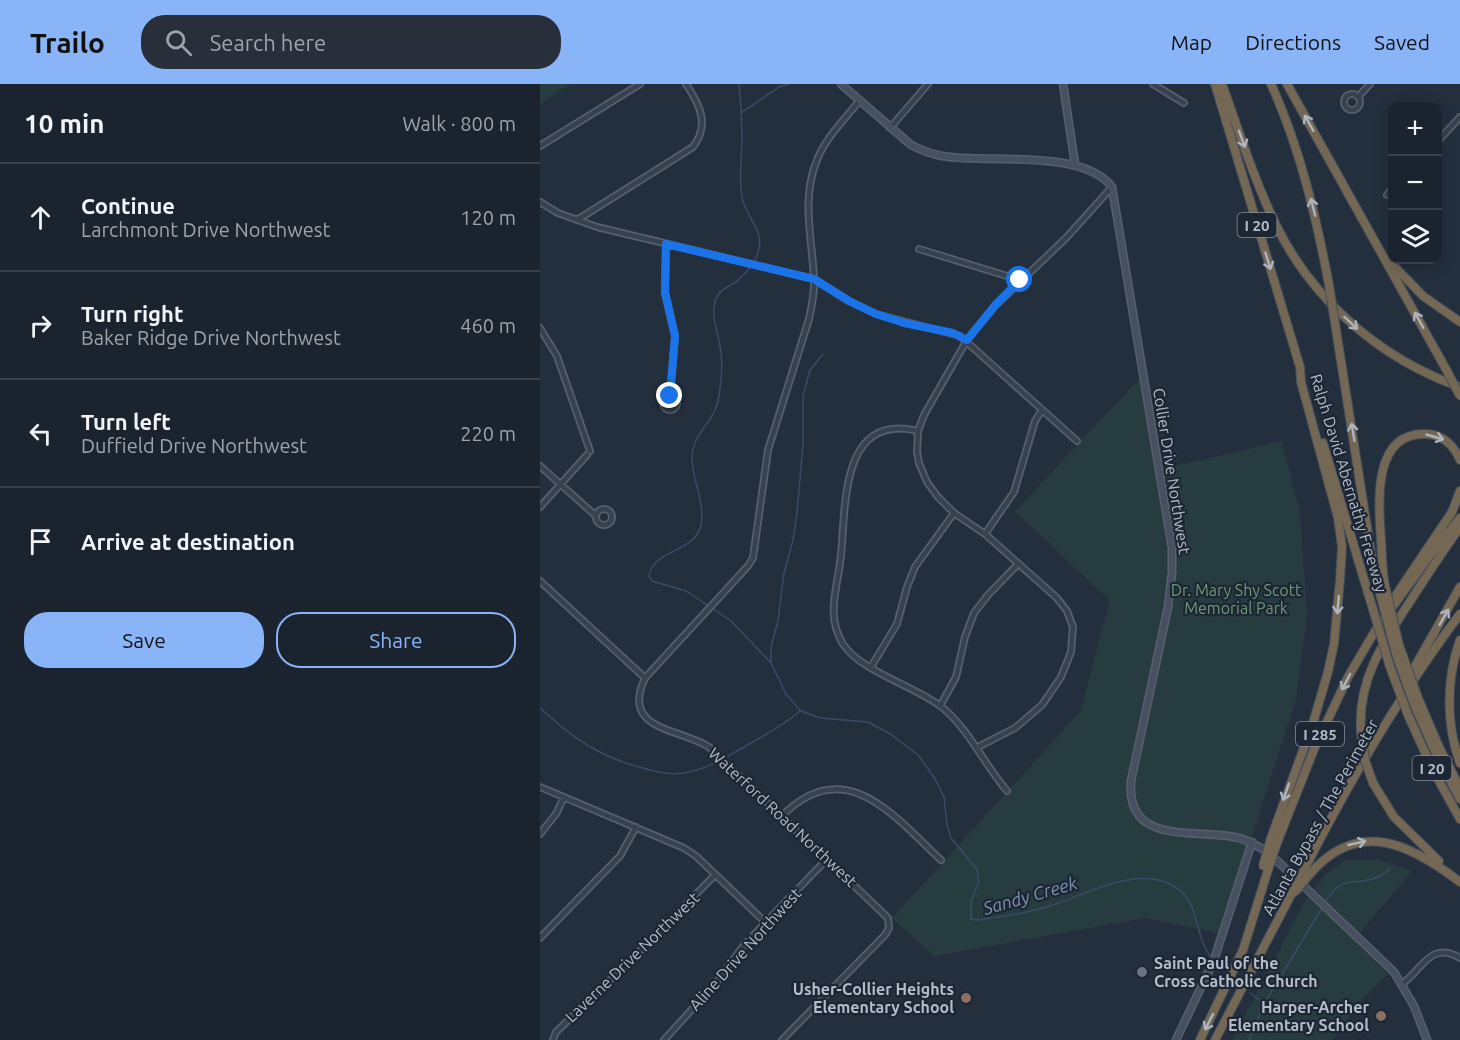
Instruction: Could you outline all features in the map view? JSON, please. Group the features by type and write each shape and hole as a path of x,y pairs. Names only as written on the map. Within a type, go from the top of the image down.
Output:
{"highway":[{"name":"I 20","path":"1215,84 1300,367"},
{"path":"1222,84 1272,216 1290,250 1314,283 1342,314 1386,351 1422,372 1460,387"},
{"name":"I 20","path":"1271,84 1306,180 1329,285 1372,559 1401,667 1436,753 1460,799"},
{"path":"1287,84 1460,396"},
{"path":"1368,229 1392,264 1407,281 1431,303 1460,322"},
{"name":"Ralph David Abernathy Freeway","path":"1300,367 1387,656 1408,715 1433,770 1460,819"},
{"path":"1274,841 1328,672 1334,644 1340,580 1339,525 1301,382 1300,367"},
{"path":"1382,590 1379,491 1382,469 1387,458 1400,442 1423,434 1436,435 1444,439 1454,448 1460,460"},
{"path":"1376,631 1400,586 1452,512 1460,491"},
{"name":"Atlanta Bypass / The Perimeter","path":"1200,1040 1236,967 1263,889 1265,868 1274,841 1329,715 1348,677 1376,631 1460,518"},
{"path":"1460,526 1377,653 1362,697 1361,732 1365,760 1373,783 1394,817 1460,881"},
{"path":"1410,684 1414,668 1460,587"},
{"name":"Atlanta Bypass / The Perimeter","path":"1215,1040 1291,896 1307,872 1354,776 1410,684 1460,614"},
{"path":"1460,640 1451,675 1449,697 1452,736 1460,763"},
{"path":"1416,701 1460,788"},
{"path":"1307,872 1340,849 1359,842 1381,841 1400,845 1419,854 1460,881"}],"main road":[{"path":"841,84 911,145 940,156 1075,164 1101,176 1112,187"},
{"path":"1063,84 1075,164"},
{"name":"Collier Drive Northwest","path":"1112,187 1172,548 1168,607 1131,781 1131,799 1142,819 1162,830 1230,836 1252,842 1271,855 1384,961 1402,984 1428,1040"},
{"path":"1176,1040 1214,960 1252,842"}],"street":[{"path":"540,146 640,84"},
{"path":"577,220 693,147 701,134 703,119 702,112 686,84"},
{"path":"890,128 927,84"},
{"path":"1153,84 1184,103"},
{"path":"1358,97 1370,84"},
{"path":"540,580 645,678 748,566 753,558 768,450 809,319 813,298 814,279 808,201 811,177 826,143 860,100"},
{"path":"1442,136 1460,117"},
{"path":"976,748 1015,728 1042,705 1061,677 1073,642 1071,619 1063,604 985,534 954,513 938,497 922,472 917,452 918,432 924,415 967,340 996,304 1066,238 1112,187"},
{"path":"540,202 558,213 577,220 814,279 849,301 876,314 904,323 953,333 967,340 1077,441"},
{"path":"666,244 665,292 675,336 670,396"},
{"path":"919,249 1020,280"},
{"path":"540,328 557,356 589,453 540,507"},
{"path":"985,534 1014,492 1035,421 1042,410"},
{"path":"918,432 906,429 881,432 870,438 855,457 848,486 833,617 837,633 845,647 856,658 922,694 940,706 960,725 991,772 1007,791"},
{"path":"540,466 596,516"},
{"path":"871,667 897,624 915,567 954,513"},
{"path":"940,706 956,677 965,637 974,613 1017,565"},
{"name":"Waterford Road Northwest","path":"645,678 640,688 639,699 642,711 649,720 662,729 694,739 709,747 886,914 889,928 879,942 782,1040"},
{"path":"540,787 684,848 765,922"},
{"path":"782,816 798,802 817,793 837,790 858,793 884,806 941,860"},
{"path":"540,834 556,814 564,797"},
{"path":"540,938 620,856 636,827"},
{"name":"Aline Drive Northwest","path":"664,1040 716,983 744,945 827,859"},
{"name":"Laverne Drive Northwest","path":"553,1040 556,1032 715,875"},
{"path":"1402,984 1437,953 1449,953 1460,958"}],"green space":[{"path":"540,84 570,84 540,104"},
{"name":"Dr. Mary Shy Scott Memorial Park","path":"1145,373 1162,469 1282,441 1300,513 1307,615 1296,699 1221,934 1146,918 934,956 892,918 1080,712 1110,601 1015,511"},
{"path":"1346,860 1380,860 1412,871 1354,940 1388,974 1362,1000 1332,1040 1232,1040 1304,903 1326,874"}],"waterway":[{"name":"Sandy Creek","path":"739,84 742,128 741,190 746,210 758,234 759,248 748,270 737,281 721,291 715,302 714,319 722,362 719,395 715,411 694,444 692,458 701,506 701,525 691,541 658,561 652,567 649,576 652,581 686,591 731,621 771,663 786,694 801,711 820,718 868,722 892,735 919,756 944,797 951,838 977,869 979,882 971,901 971,919 980,920 1034,910 1122,881 1155,879 1170,884 1188,899 1210,956"},
{"name":"Sandy Creek","path":"741,113 779,87 789,84"},
{"path":"771,663 771,647 778,621 784,573 793,540 797,513 803,444 803,396 810,370 823,354"},
{"path":"540,708 577,738 602,753 630,764 674,774 700,769 716,762 774,730 800,711"},
{"path":"1326,901 1338,887 1350,882 1370,880 1383,875 1390,868"},
{"path":"1249,1040 1264,1004 1322,908"},
{"name":"Sandy Creek","path":"1250,993 1264,1003"}],"place":[{"name":"Saint Paul of the Cross Catholic Church","path":"1142,972"},
{"name":"Usher-Collier Heights Elementary School","path":"966,998"},
{"name":"Harper-Archer Elementary School","path":"1381,1016"}],"route":[{"path":"670,396 675,336 665,292 666,244 814,279 849,301 876,314 904,323 953,333 967,340 996,304 1020,280"}]}
